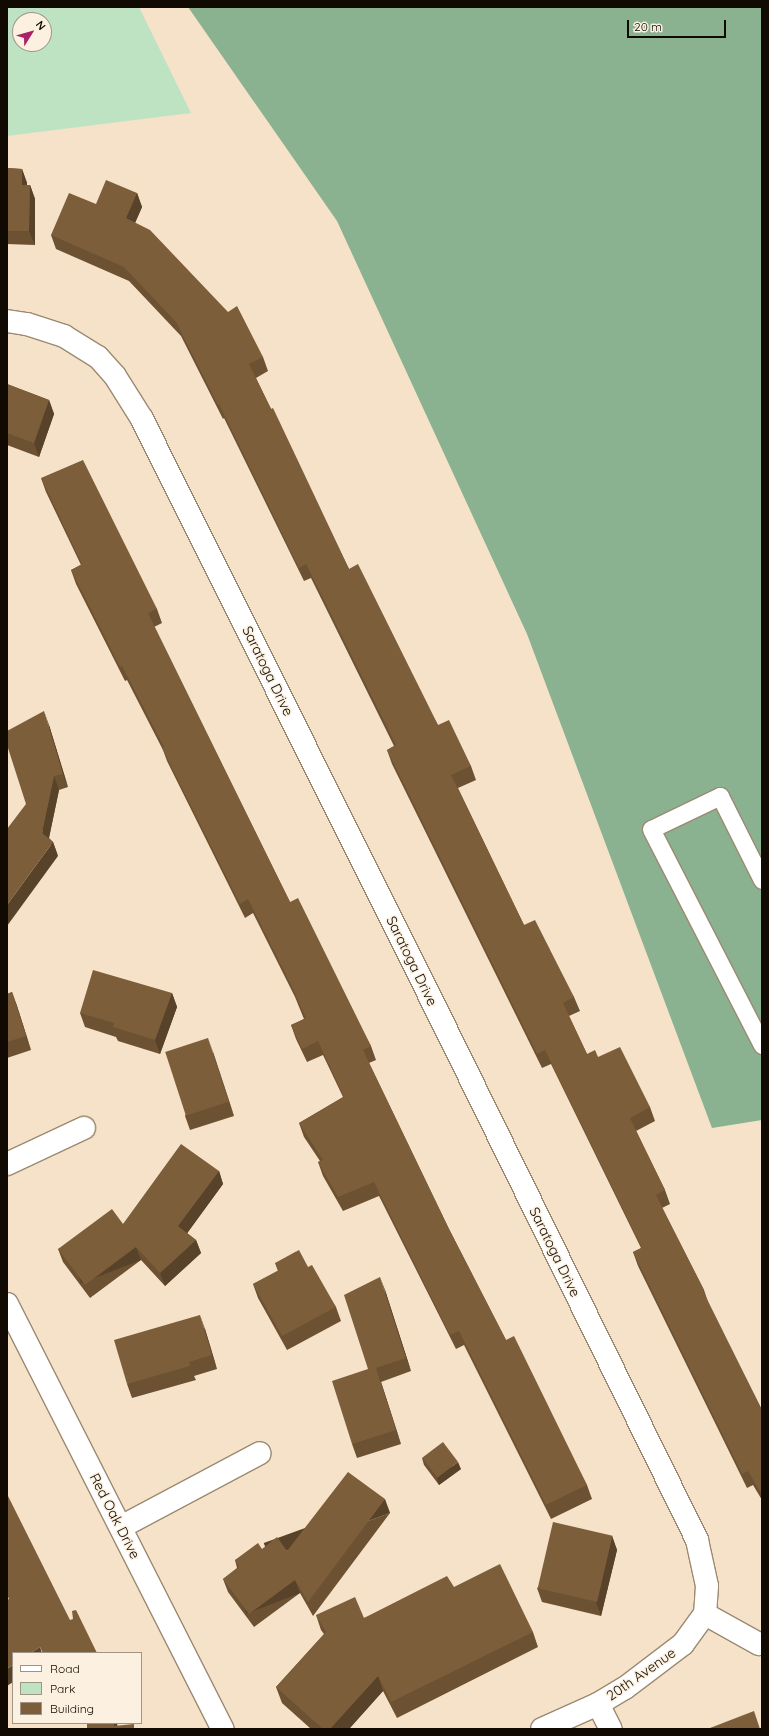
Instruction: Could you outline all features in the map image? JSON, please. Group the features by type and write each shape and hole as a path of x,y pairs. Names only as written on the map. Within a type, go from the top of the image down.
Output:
{"street":[{"name":"Saratoga Drive","path":"7,321 27,324 64,336 98,357 115,376 142,420 445,1027 696,1540 707,1586 705,1614"},
{"path":"7,1164 84,1128"},
{"name":"Red Oak Drive","path":"7,1304 223,1729"},
{"path":"121,1527 260,1453"},
{"path":"705,1614 759,1644"},
{"name":"20th Avenue","path":"542,1729 598,1704 625,1688 683,1644 705,1614"},
{"path":"598,1704 611,1729"}],"lane":[{"path":"762,880 720,796 651,830 762,1045"}],"green space":[{"path":"7,7 139,7 191,113 7,136"},
{"path":"188,7 762,7 762,1120 712,1128 527,634 337,221"}],"building":[{"path":"7,168 22,169 22,185 30,185 29,231 7,231"},
{"path":"106,180 137,193 126,218 150,230 228,312 237,306 263,357 249,364 271,409 273,408 349,569 358,564 438,725 449,720 471,766 451,775 524,925 535,920 574,997 563,1003 587,1054 595,1050 598,1057 620,1047 650,1107 630,1118 665,1190 656,1195 762,1410 762,1495 748,1471 742,1474 633,1252 642,1248 545,1050 537,1054 387,750 396,745 306,564 299,568 219,404 218,405 176,322 124,267 51,235 69,193 96,204"},
{"path":"7,384 49,400 34,443 7,433"},
{"path":"83,460 157,609 148,613 290,902 298,898 371,1046 363,1050 449,1229 506,1340 514,1336 587,1485 546,1505 459,1331 450,1335 374,1182 338,1197 318,1162 323,1160 299,1123 344,1097 318,1041 302,1049 291,1025 306,1018 290,983 248,899 240,904 162,748 164,747 122,666 120,667 71,570 82,564 41,478"},
{"path":"44,711 63,774 54,776 42,833 53,842 7,905 7,829 26,804 7,745 7,731"},
{"path":"93,970 172,993 155,1040 113,1027 114,1023 80,1013"},
{"path":"12,992 26,1036 7,1042 7,994"},
{"path":"208,1038 229,1102 186,1116 165,1052"},
{"path":"181,1144 219,1171 178,1226 196,1240 160,1273 136,1247 85,1285 58,1249 112,1209 123,1224"},
{"path":"299,1250 308,1267 312,1265 336,1307 282,1336 253,1284 279,1270 275,1263"},
{"path":"380,1277 406,1358 376,1368 396,1430 352,1444 332,1381 368,1369 344,1295"},
{"path":"200,1315 212,1355 189,1362 190,1366 127,1384 114,1340"},
{"path":"443,1442 458,1462 437,1478 422,1458"},
{"path":"348,1472 385,1499 308,1602 295,1580 249,1614 223,1579 239,1567 235,1560 258,1543 262,1549 277,1537 287,1551"},
{"path":"7,1494 70,1620 73,1619 72,1611 76,1610 97,1652 42,1652 40,1647 32,1652 12,1652 12,1666 7,1669 7,1600 9,1599 7,1595"},
{"path":"553,1522 612,1536 597,1602 538,1588"},
{"path":"500,1564 533,1632 391,1702 378,1676 330,1729 323,1729 276,1687 326,1632 316,1615 355,1597 364,1618 447,1576 454,1587"},
{"path":"754,1711 760,1729 710,1729 710,1728"},
{"path":"87,1724 114,1724 114,1726 134,1724 134,1729 87,1729"}]}
